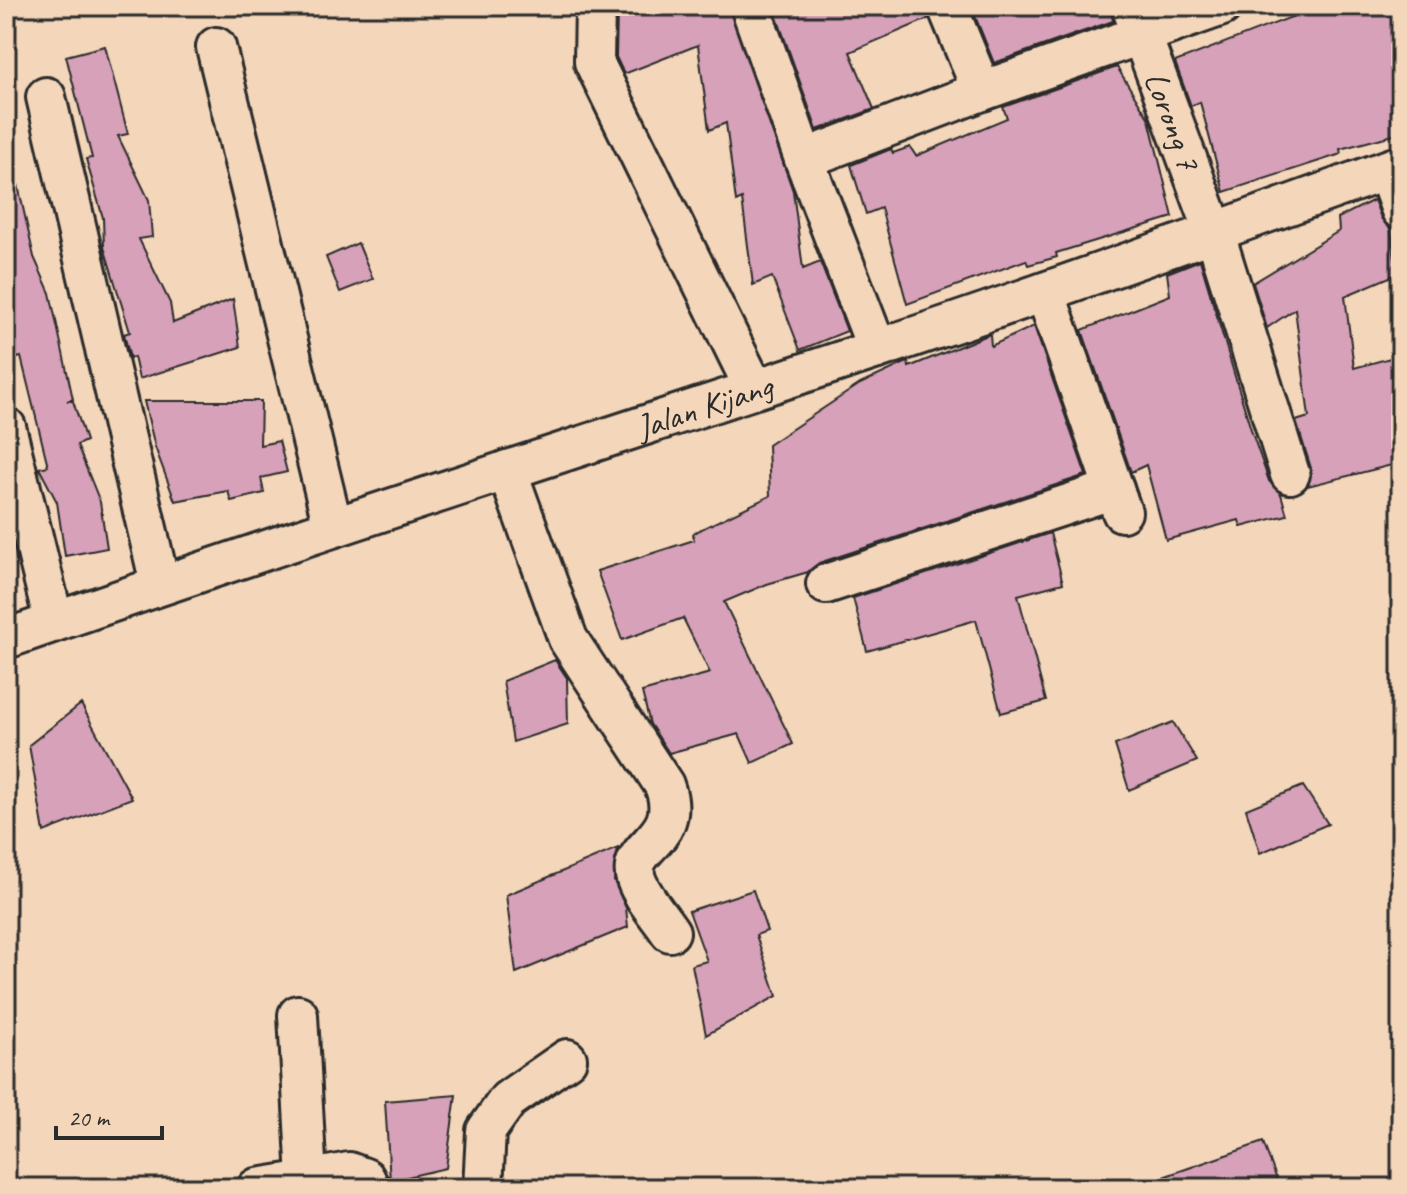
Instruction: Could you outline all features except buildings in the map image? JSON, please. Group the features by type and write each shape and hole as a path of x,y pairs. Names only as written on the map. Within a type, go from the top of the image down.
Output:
{"street":[{"path":"595,6 594,62 754,388"},
{"path":"750,6 804,159 877,349"},
{"path":"947,6 982,91"},
{"path":"804,159 982,91 1137,21 1222,6"},
{"name":"Lorong 7","path":"1137,21 1215,234 1290,474"},
{"path":"216,47 333,527"},
{"path":"46,97 160,584"},
{"path":"1394,168 1401,210"},
{"name":"Jalan Kijang","path":"6,639 160,584 1045,292 1394,168"},
{"path":"826,584 1118,502 1045,292"},
{"path":"6,427 54,622"},
{"path":"507,470 568,639 664,785 670,802 670,818 639,857 635,870 636,881 670,932"},
{"path":"298,1015 307,1180"},
{"path":"483,1188 486,1131 508,1100 567,1059"},
{"path":"257,1188 349,1172 365,1178 370,1188"}]}
